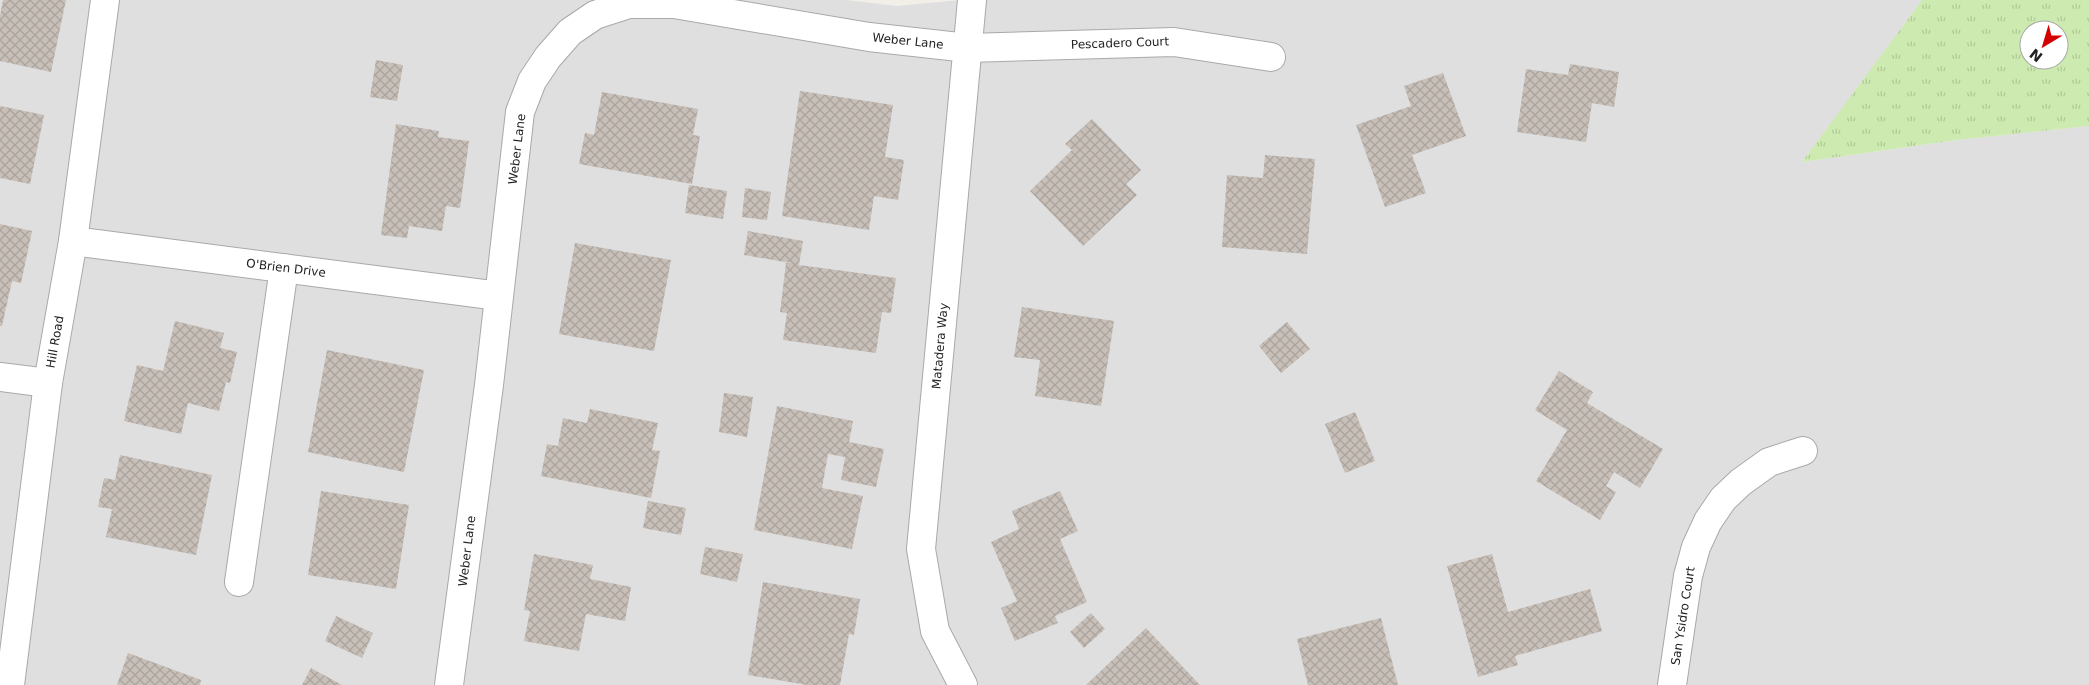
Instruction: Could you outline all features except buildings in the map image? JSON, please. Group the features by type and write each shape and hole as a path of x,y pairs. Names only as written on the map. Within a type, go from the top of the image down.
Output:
{"street":[{"name":"Hill Road","path":"10,685 48,383 72,241 105,0"},
{"name":"Matadera Way","path":"963,685 935,631 921,549 972,0"},
{"name":"Weber Lane","path":"449,685 499,296 520,112 532,81 548,57 570,32 595,15 629,4 674,4 869,38 968,48"},
{"name":"Pescadero Court","path":"968,48 1174,42 1271,57"},
{"name":"O'Brien Drive","path":"72,241 499,296"},
{"path":"239,582 284,268"},
{"path":"0,377 48,383"},
{"name":"San Ysidro Court","path":"1672,685 1688,576 1696,547 1708,522 1723,499 1741,482 1769,462 1803,451"}],"shaded area":[{"path":"0,0 846,0 897,6 961,0 1922,0 1803,162 1957,140 2089,126 2089,685 0,685"}],"green space":[{"path":"1922,0 2089,0 2089,126 1957,140 1802,162"}]}
